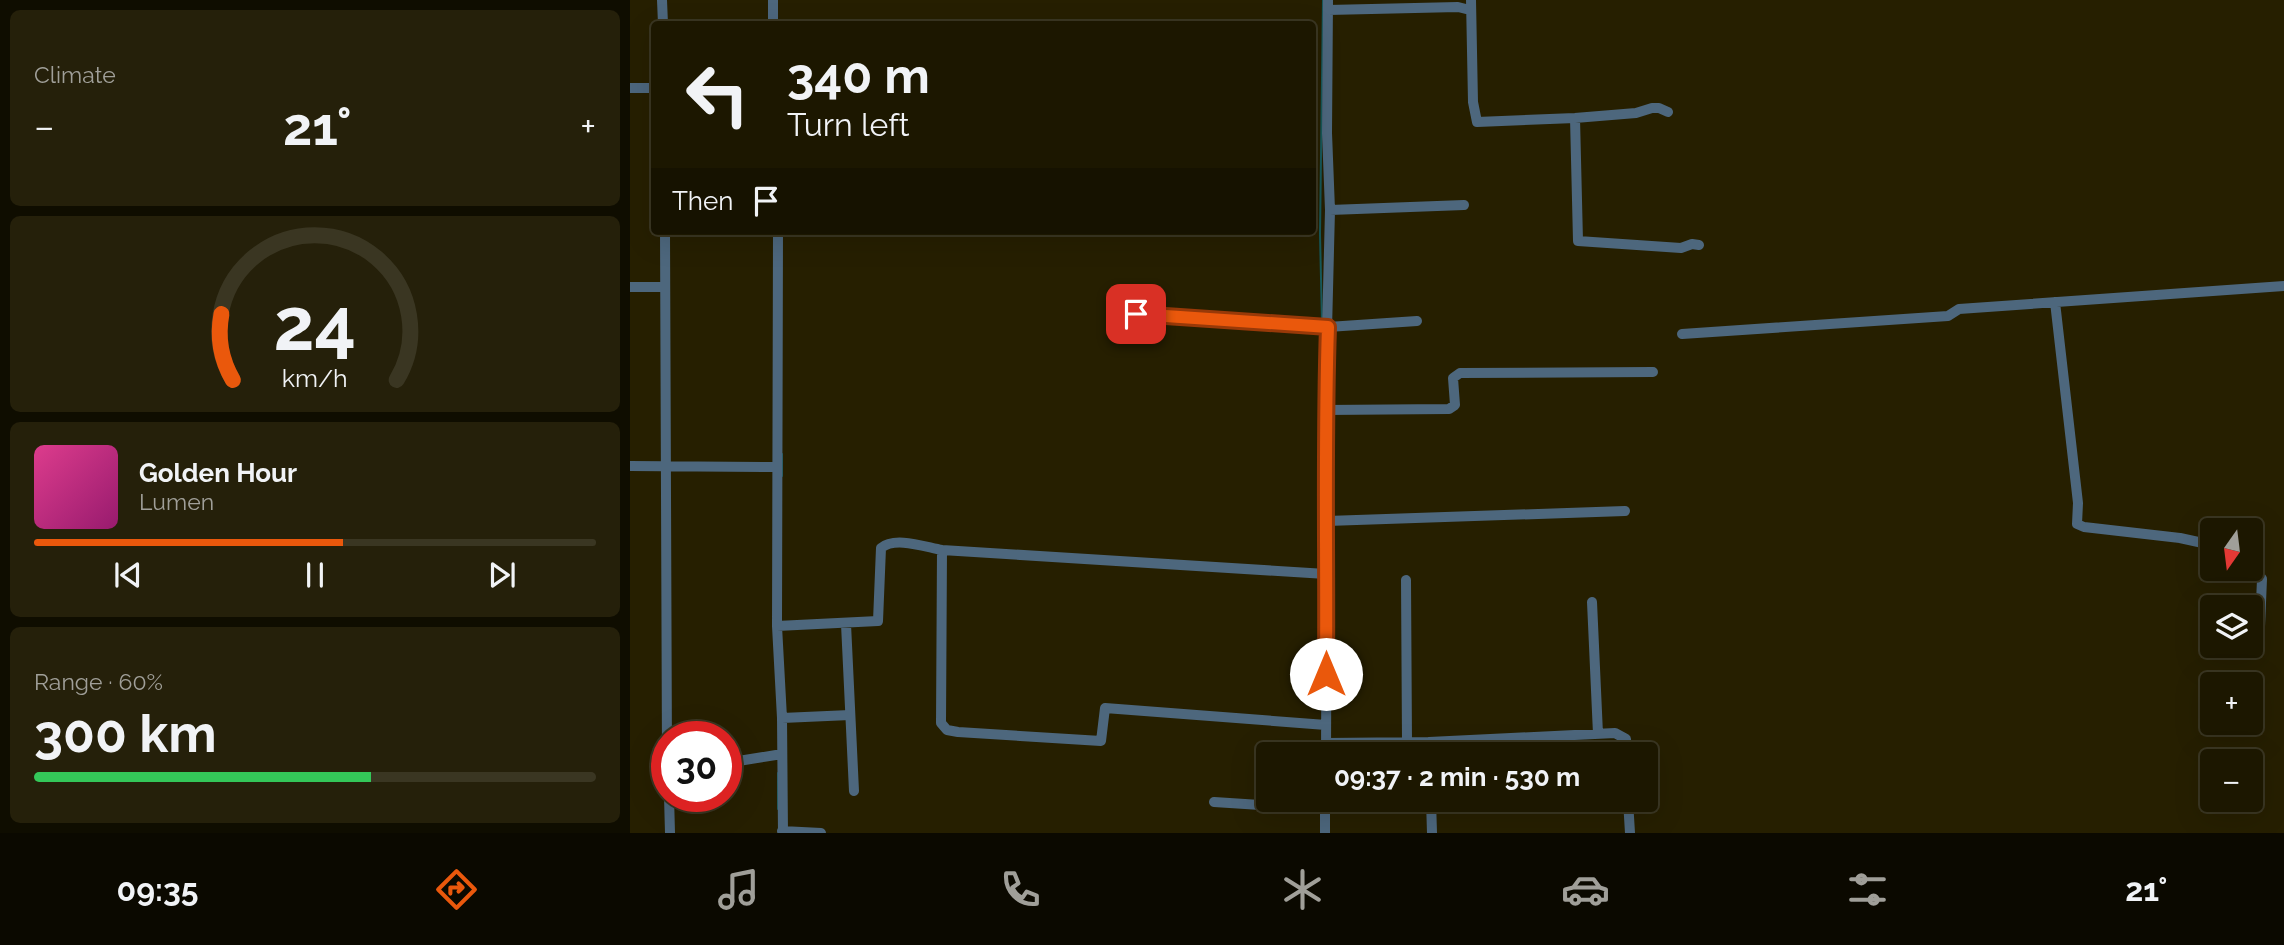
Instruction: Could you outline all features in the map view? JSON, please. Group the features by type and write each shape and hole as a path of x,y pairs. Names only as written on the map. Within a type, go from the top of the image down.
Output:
{"street":[{"path":"662,0 663,21"},
{"path":"772,21 773,0"},
{"path":"1326,742 1325,410 1330,210 1327,133 1328,5 1470,5 1473,102 1477,122 1575,118 1636,113 1652,108 1668,112"},
{"path":"630,88 651,88"},
{"path":"1575,118 1578,241 1681,248 1692,244 1699,245"},
{"path":"1330,210 1464,205"},
{"path":"665,235 667,721"},
{"path":"778,235 777,626 782,718 782,832 821,833"},
{"path":"630,286 664,287"},
{"path":"1682,334 1948,316 1959,309 2284,286"},
{"path":"2055,302 2078,503 2077,524 2200,542"},
{"path":"1136,314 1328,327 1417,321"},
{"path":"1325,410 1449,409 1455,405 1454,378 1460,373 1653,372"},
{"path":"630,466 777,467"},
{"path":"1327,521 1625,511"},
{"path":"777,626 878,621 881,548 895,543 942,550 1326,574"},
{"path":"942,550 941,723 947,730 1101,741 1105,708 1326,724"},
{"path":"1406,580 1407,742"},
{"path":"1592,602 1598,734"},
{"path":"846,624 854,791"},
{"path":"782,718 850,715"},
{"path":"1429,742 1598,734 1620,735 1626,742"},
{"path":"742,760 782,754"},
{"path":"1214,802 1256,803"},
{"path":"669,812 670,833"},
{"path":"1325,812 1325,833"},
{"path":"1431,812 1432,833"},
{"path":"1629,812 1630,833"}],"waterway":[{"path":"1322,322 1320,234 1323,0"},
{"path":"782,454 782,476"},
{"path":"778,773 778,809"}],"route":[{"path":"1136,314 1328,327 1325,410 1326,674"}]}
